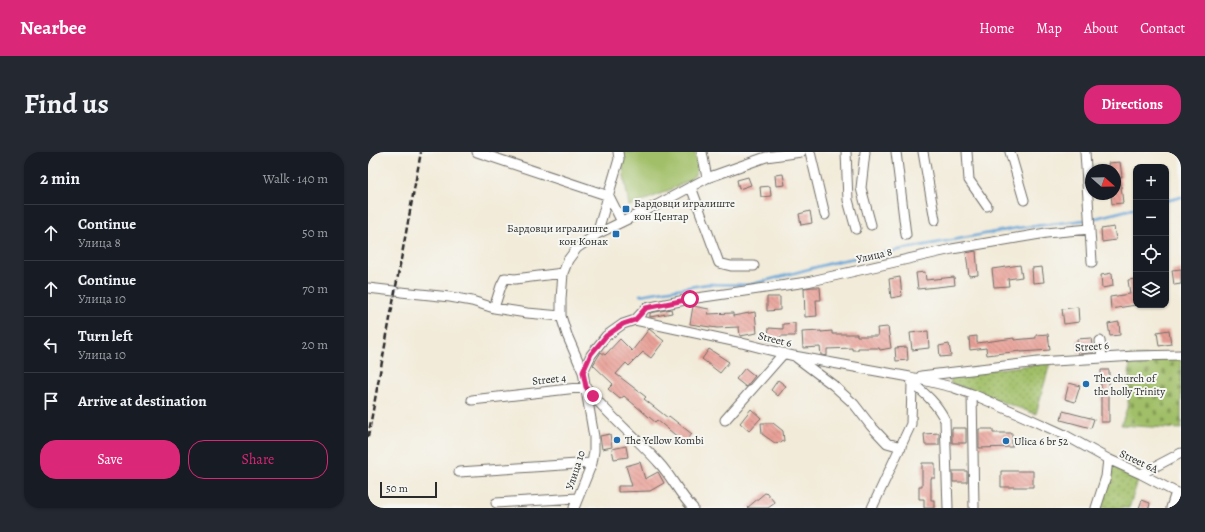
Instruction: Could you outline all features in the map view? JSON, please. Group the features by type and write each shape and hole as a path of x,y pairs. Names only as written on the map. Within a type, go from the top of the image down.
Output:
{"street":[{"path":"477,152 609,196 622,222"},
{"path":"597,234 619,159 618,152"},
{"path":"702,152 707,178"},
{"path":"494,308 505,278 515,279 563,273 568,260 576,248 597,234 707,178 766,157 801,152"},
{"path":"810,152 825,215"},
{"path":"846,152 848,200 856,229"},
{"path":"865,152 861,188 870,225"},
{"path":"896,152 906,236"},
{"path":"923,152 935,220"},
{"path":"967,152 969,180 987,206"},
{"path":"1010,152 1024,200"},
{"path":"1086,152 1092,262"},
{"path":"691,187 719,263 731,266 754,266"},
{"name":"Улица 8","path":"635,320 646,308 690,299 807,282 952,249 1046,233 1090,229"},
{"name":"Улица 10","path":"563,273 561,316 567,336 583,372 594,437 592,463 574,508"},
{"path":"368,288 450,297 472,301 494,308 561,316"},
{"path":"583,372 591,354 606,336 623,324 635,320"},
{"name":"Street 6","path":"635,320 794,356 947,386 972,394 1063,434 1108,459"},
{"path":"1100,341 1102,358"},
{"path":"725,420 784,353"},
{"name":"Street 6","path":"911,380 936,375 1038,362 1135,356 1181,355"},
{"path":"794,356 833,384 854,404 871,426 887,443 901,447"},
{"path":"872,508 911,424 911,380"},
{"path":"911,380 940,409 945,420 948,508"},
{"path":"586,387 610,415 643,446 664,469 682,496 693,508"},
{"name":"Street 4","path":"472,400 586,387"},
{"path":"972,394 974,508"},
{"path":"1141,474 1181,453"},
{"path":"1096,508 1106,477 1108,459"},
{"name":"Street 6A","path":"1108,459 1141,474 1178,494"},
{"path":"459,472 592,463"},
{"path":"1171,508 1178,494"},
{"path":"496,503 578,498"}],"green space":[{"path":"620,152 695,152 697,171 694,176 682,184 629,206"},
{"path":"1130,356 1181,356 1181,429 1121,425 1128,405"},
{"path":"1050,363 1036,414 950,383 953,374"},
{"path":"1113,464 1140,475 1129,508 1099,508 1110,479"}],"building":[{"path":"1120,162 1120,164 1108,164"},
{"path":"783,174 785,185 776,186 775,175"},
{"path":"748,177 751,185 739,189 737,180"},
{"path":"770,186 771,196 761,197 760,187"},
{"path":"1121,186 1123,203 1112,204 1112,200 1121,200"},
{"path":"810,211 812,223 801,225 799,214"},
{"path":"1114,227 1116,240 1102,242 1101,229"},
{"path":"976,251 978,275 969,276 966,253"},
{"path":"1020,265 1022,277 1008,279 1009,286 994,287 992,269"},
{"path":"1042,267 1044,282 1033,283 1032,268"},
{"path":"1181,269 1181,284 1174,285 1172,270"},
{"path":"925,272 926,280 954,277 955,285 918,289 916,273"},
{"path":"1112,273 1113,286 1102,288 1101,275"},
{"path":"900,277 902,296 891,298 889,279"},
{"path":"1133,279 1133,305 1111,309 1110,297 1130,294 1128,280"},
{"path":"820,287 821,300 816,300 817,316 805,317 804,288"},
{"path":"767,297 780,297 780,310 767,311"},
{"path":"693,306 709,309 708,314 733,313 733,316 755,312 757,333 740,336 739,327 717,328 690,324"},
{"path":"1078,307 1079,322 1064,324 1062,309"},
{"path":"671,309 672,313 650,317 650,313"},
{"path":"1119,322 1120,335 1110,336 1108,324"},
{"path":"795,323 795,336 781,336 780,342 767,341 769,328 783,329 783,324"},
{"path":"888,327 891,348 880,350 879,348 858,348 858,350 852,350 852,348 827,349 827,356 821,355 820,347 803,348 802,332 832,331 832,334 878,336 877,328"},
{"path":"649,329 664,341 651,358 643,352 629,366 626,363 616,374 646,397 644,399 668,418 669,416 692,434 685,443 657,420 655,422 624,396 620,399 608,389 613,384 593,365 601,352 605,355 620,339 632,351"},
{"path":"1169,330 1171,344 1159,346 1157,332"},
{"path":"928,331 929,348 912,350 910,333"},
{"path":"1048,334 1050,350 1021,351 987,355 986,348 970,350 969,337 977,336 977,343 1014,338 1014,340 1036,338 1036,335"},
{"path":"1091,338 1093,353 1078,354 1077,339"},
{"path":"949,344 951,356 940,357 939,346"},
{"path":"907,347 908,360 896,361 895,348"},
{"path":"709,349 729,362 720,373 702,359"},
{"path":"745,368 755,376 746,387 736,379"},
{"path":"1101,370 1109,370 1109,422 1101,422"},
{"path":"778,380 786,386 778,396 771,390"},
{"path":"1069,383 1080,386 1075,402 1065,399"},
{"path":"751,409 761,418 749,431 740,423"},
{"path":"1063,411 1094,419 1091,428 1061,420"},
{"path":"761,423 773,423 783,431 784,441 775,443 762,434"},
{"path":"952,428 966,428 966,443 952,443"},
{"path":"979,429 993,429 993,433 1012,433 1012,447 979,448"},
{"path":"939,433 939,445 925,445 924,434"},
{"path":"610,434 612,447 602,449 600,436"},
{"path":"626,446 628,457 614,459 612,449"},
{"path":"640,462 645,479 658,472 664,483 650,491 618,492 618,486 632,486 626,466"},
{"path":"922,463 935,463 935,478 931,478 931,500 934,500 934,508 924,508 924,499 919,499 919,486 922,486"},
{"path":"953,471 967,471 967,482 953,482"},
{"path":"1001,471 1033,471 1033,487 1001,487"},
{"path":"766,492 775,503 768,508 747,508"},
{"path":"1142,500 1150,503 1149,508 1139,508"}],"waterway":[{"path":"1169,200 1181,197"},
{"path":"1092,219 1133,209"},
{"path":"640,295 708,284 749,285 839,261 1017,228 1085,220"}],"railway":[{"path":"368,437 421,152"}],"place":[{"name":"Бардовци игралиште кон Центар","path":"626,209"},
{"name":"Бардовци игралиште кон Конак","path":"616,234"},
{"name":"Тhe church of the holly Trinity","path":"1086,384"},
{"name":"The Yellow Kombi","path":"617,440"},
{"name":"Ulica 6 br 52","path":"1006,441"}],"route":[{"path":"593,396 586,387 583,372 591,354 606,336 623,324 635,320 646,308 690,299"}]}
